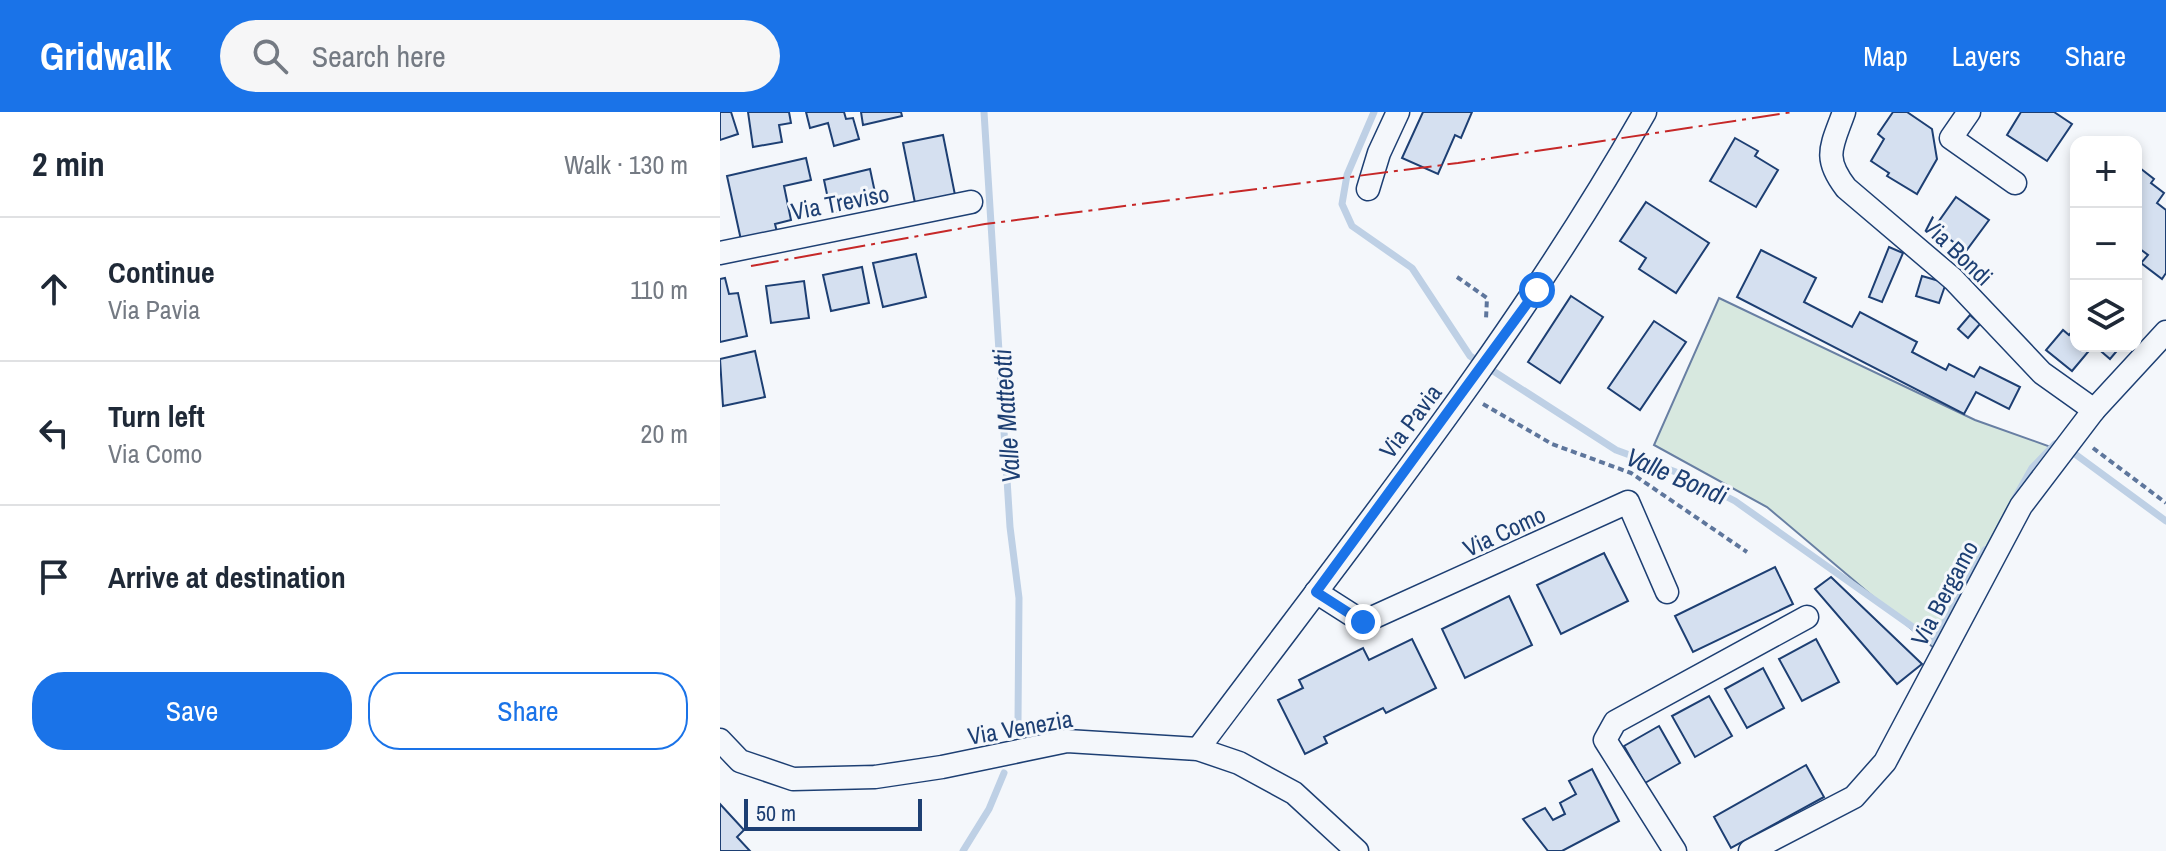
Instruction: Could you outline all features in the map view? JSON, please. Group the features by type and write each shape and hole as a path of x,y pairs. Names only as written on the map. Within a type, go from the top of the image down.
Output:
{"street":[{"path":"1368,189 1379,153 1398,112"},
{"name":"Via Pavia","path":"1198,749 1497,349 1586,216 1645,112"},
{"name":"Via Bondi","path":"1844,112 1829,153 1833,171 1846,188 1953,279 2042,373 2094,410"},
{"path":"1969,112 1951,138 2015,183"},
{"name":"Via Treviso","path":"720,253 971,202"},
{"name":"Via Bergamo","path":"1750,851 1854,797 1885,762 2021,506 2094,410 2166,332"},
{"name":"Via Como","path":"1316,592 1363,622 1628,502 1667,592"},
{"path":"1675,851 1619,768 1605,740 1615,722 1807,617"},
{"name":"Via Venezia","path":"720,740 740,761 793,779 875,777 942,767 1067,741 1198,749 1239,763 1294,793 1357,851"}],"path":[{"path":"1457,277 1487,298 1481,338 1497,349"},
{"path":"1469,386 1552,444 1631,473 1747,552"},
{"path":"2075,435 2166,503"}],"shaded area":[{"path":"1719,298 1975,420 2062,451 1941,654 1767,507 1654,445"}],"building":[{"path":"720,112 731,112 738,134 720,140"},
{"path":"748,112 789,112 791,123 779,125 782,142 753,147"},
{"path":"806,112 844,112 846,119 853,118 859,139 834,146 828,123 810,128"},
{"path":"861,112 901,112 902,116 863,125"},
{"path":"1423,112 1472,112 1461,138 1455,135 1438,174 1402,158"},
{"path":"1893,112 1907,112 1932,129 1937,159 1917,194 1887,176 1889,173 1871,161 1884,139 1878,134"},
{"path":"2021,112 2054,112 2072,124 2047,161 2007,135"},
{"path":"943,135 955,195 915,203 903,143"},
{"path":"1735,138 1758,151 1755,156 1778,170 1756,207 1710,181"},
{"path":"806,158 811,180 784,186 791,220 775,224 777,232 741,240 727,176"},
{"path":"870,169 877,202 831,213 824,180"},
{"path":"2142,170 2154,179 2151,183 2164,193 2157,203 2166,210 2166,273 2162,279 2142,264 2148,255 2142,250"},
{"path":"1956,197 1989,220 1966,251 1934,228"},
{"path":"1646,202 1709,243 1676,293 1639,269 1646,258 1620,241"},
{"path":"1889,247 1903,253 1882,302 1869,297"},
{"path":"1761,250 1816,278 1804,302 1852,327 1860,312 1917,342 1912,352 1946,370 1949,364 1974,377 1980,367 2020,387 2009,409 1976,392 1964,414 1737,297"},
{"path":"916,254 926,297 883,307 873,263"},
{"path":"862,267 869,303 831,311 823,275"},
{"path":"1922,276 1946,283 1939,303 1916,296"},
{"path":"725,278 729,294 738,293 747,336 720,342 720,279"},
{"path":"804,281 809,318 771,323 766,286"},
{"path":"1571,296 1603,317 1560,383 1528,362"},
{"path":"1970,315 1980,324 1968,338 1958,329"},
{"path":"1654,321 1686,342 1640,410 1608,388"},
{"path":"2063,330 2069,335 2070,352 2088,352 2072,371 2046,350"},
{"path":"755,351 765,397 723,406 720,359"},
{"path":"2102,352 2116,352 2110,359"},
{"path":"1604,553 1628,601 1561,634 1537,585"},
{"path":"1775,567 1793,604 1693,652 1675,616"},
{"path":"1831,577 1922,664 1897,684 1815,589"},
{"path":"1509,596 1532,645 1465,678 1442,629"},
{"path":"1412,639 1436,688 1386,713 1383,708 1324,737 1327,743 1305,754 1278,700 1303,688 1299,680 1363,648 1369,660"},
{"path":"1816,639 1839,682 1802,701 1779,659"},
{"path":"1763,668 1784,708 1747,728 1725,689"},
{"path":"1709,696 1732,736 1695,757 1672,716"},
{"path":"1659,726 1680,763 1645,783 1624,746"},
{"path":"1806,765 1824,797 1731,848 1714,817"},
{"path":"1592,769 1619,821 1562,851 1548,851 1523,819 1545,808 1553,820 1565,814 1560,803 1576,794 1569,781"},
{"path":"720,804 744,830 737,837 750,851 720,851"}],"waterway":[{"name":"Valle Matteotti","path":"984,112 1010,527 1019,598 1018,721"},
{"name":"Valle Bondi","path":"1374,112 1347,175 1342,204 1352,226 1412,268 1470,356 1616,450 1684,475 1735,501 1934,642 1985,550"},
{"name":"Valle Bondi","path":"2015,498 2032,468 2055,444"},
{"name":"Valle Bondi","path":"2075,454 2166,521"},
{"name":"Valle Matteotti","path":"963,851 989,809 1004,773"}],"power":[{"path":"751,266 985,224 1458,163 1793,112"}],"route":[{"path":"1363,622 1316,592 1497,349 1537,290"}]}
